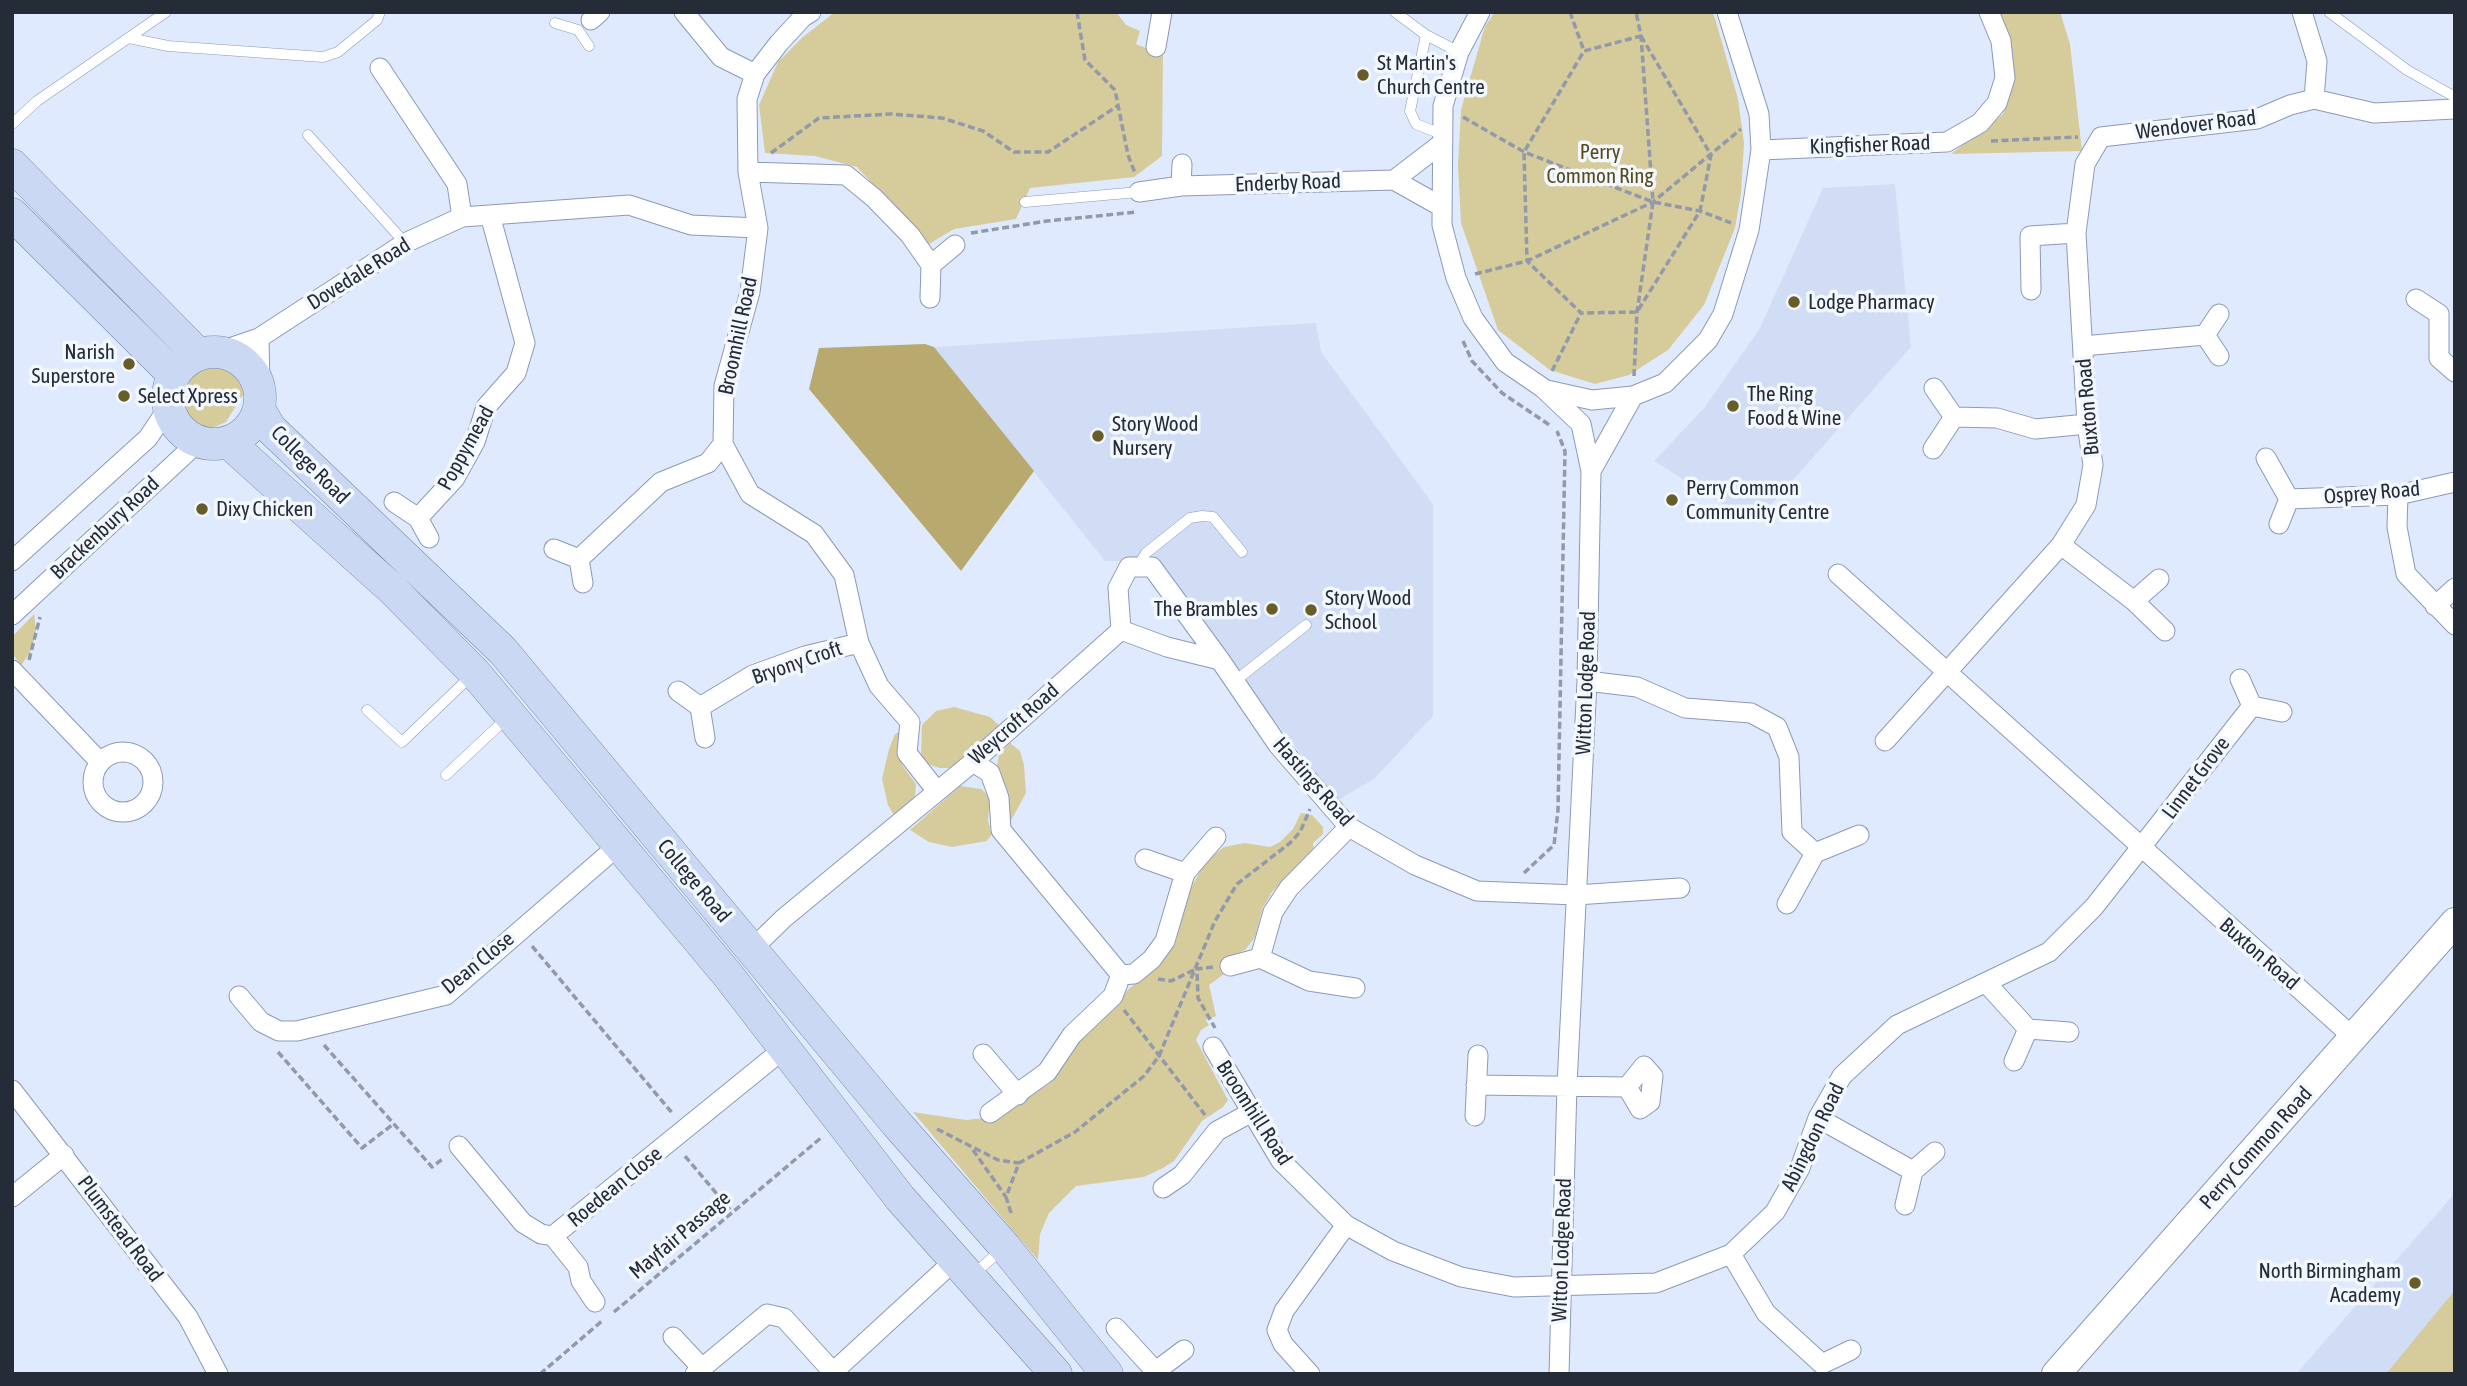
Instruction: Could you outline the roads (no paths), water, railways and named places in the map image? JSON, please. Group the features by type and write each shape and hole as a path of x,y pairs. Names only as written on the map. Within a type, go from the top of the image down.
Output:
{"main road":[{"path":"12,165 209,352 246,363 259,398 254,420 234,440 209,445 198,442 177,427 168,408 167,396 173,374 183,363 209,352"},
{"path":"12,214 173,374"},
{"name":"College Road","path":"259,398 270,428 503,651 739,962 786,1047 841,1121 962,1269 1056,1374"},
{"name":"College Road","path":"234,440 237,450 392,589 475,673 619,845 739,962 896,1123 1004,1247 1107,1374"}],"street":[{"path":"684,12 721,57 755,74 787,34 811,12"},
{"path":"1156,47 1162,12"},
{"name":"Witton Lodge Road","path":"1480,12 1459,52 1443,106 1443,225 1456,278 1473,318 1505,362 1543,388 1581,424 1591,471 1587,681 1567,1085 1559,1374"},
{"name":"Witton Lodge Road","path":"1543,388 1592,400 1633,396 1665,383 1708,341 1723,314 1749,230 1761,150 1759,114 1727,12"},
{"name":"Kingfisher Road","path":"1761,150 1947,142 1980,123 1997,103 2005,78 2001,41 1989,12"},
{"path":"2302,12 2316,61 2314,99 2374,113 2455,109"},
{"path":"380,68 457,184 463,216 629,205 691,225 758,228"},
{"name":"Broomhill Road","path":"755,74 747,99 748,172 758,228 750,292 724,386 723,444 750,494 814,534 844,575 859,643 879,686 910,722 907,753 936,790"},
{"name":"Wendover Road","path":"2101,136 2257,119 2314,99"},
{"name":"Buxton Road","path":"1885,741 2061,545 2086,505 2093,465 2087,424 2076,233 2085,164 2101,136"},
{"path":"1441,139 1394,180 1442,206"},
{"path":"1181,186 1182,164"},
{"path":"748,172 846,175 901,226 931,265 930,298"},
{"name":"Enderby Road","path":"1139,192 1181,186 1394,180"},
{"name":"Poppymead","path":"418,518 455,478 475,442 486,407 516,373 524,343 490,215"},
{"name":"Dovedale Road","path":"209,352 259,338 405,243 463,216"},
{"path":"2031,290 2030,236 2076,233"},
{"path":"931,265 955,245"},
{"path":"2416,299 2447,311 2439,358 2455,372"},
{"path":"2205,335 2219,314"},
{"path":"2083,346 2205,335"},
{"path":"2205,335 2219,356"},
{"path":"259,338 259,398"},
{"path":"1934,387 1954,417"},
{"name":"Witton Lodge Road","path":"1591,471 1633,396"},
{"name":"Brackenbury Road","path":"12,561 148,438 168,408"},
{"path":"1954,417 1997,418 2035,429 2087,424"},
{"path":"1933,449 1954,417"},
{"name":"Brackenbury Road","path":"12,615 198,442"},
{"path":"579,559 661,482 708,463 723,444"},
{"path":"2266,458 2289,499 2278,524"},
{"name":"Osprey Road","path":"2289,499 2398,495 2455,482"},
{"path":"2398,495 2398,527 2406,574 2455,625"},
{"path":"394,502 418,518 429,538"},
{"path":"2061,545 2134,601 2165,631"},
{"path":"554,549 579,559"},
{"path":"579,559 583,583"},
{"path":"1129,567 1152,567 1220,660 1167,647 1121,630 1118,588 1129,567"},
{"path":"1838,574 1946,674"},
{"path":"2134,601 2159,579"},
{"path":"2435,606 2455,588"},
{"name":"Weycroft Road","path":"739,962 784,918 973,762 1121,630"},
{"name":"Bryony Croft","path":"700,707 753,675 805,656 859,643"},
{"name":"Hastings Road","path":"1220,660 1317,793 1349,827 1415,865 1477,891 1576,895"},
{"path":"15,673 100,762"},
{"name":"Buxton Road","path":"1946,674 2354,1038"},
{"path":"2240,679 2252,706 2282,712"},
{"path":"1587,681 1637,687 1685,708 1751,713 1777,727 1788,757 1792,832 1815,853"},
{"path":"678,691 700,707 705,738"},
{"name":"Linnet Grove","path":"2141,850 2252,706"},
{"path":"973,762 990,773 999,799 1001,830 1121,975"},
{"path":"1260,958 1273,912 1289,888 1349,827"},
{"path":"1787,904 1815,853 1859,835"},
{"path":"1121,975 1134,974 1152,959 1165,941 1185,873 1216,836"},
{"name":"Dean Close","path":"239,996 261,1022 279,1031 309,1028 446,995 619,845"},
{"name":"Abingdon Road","path":"1560,1287 1656,1283 1731,1254 1776,1212 1800,1168 1818,1118 1842,1076 1897,1025 1987,985 2049,953 2094,907 2141,850"},
{"path":"1145,859 1185,873"},
{"path":"1576,895 1680,888"},
{"name":"Perry Common Road","path":"2056,1374 2455,922"},
{"path":"1230,966 1260,958 1309,981 1355,988"},
{"path":"990,1113 1047,1072 1072,1035 1113,996 1121,975"},
{"path":"1987,985 2028,1029 2069,1031"},
{"path":"2014,1061 2028,1029"},
{"name":"Roedean Close","path":"459,1146 523,1223 541,1234 554,1236 786,1047"},
{"name":"Broomhill Road","path":"1213,1047 1281,1161 1346,1225 1393,1251 1461,1277 1514,1287 1560,1287"},
{"path":"984,1054 1018,1095"},
{"path":"1475,1116 1478,1055"},
{"path":"1476,1085 1627,1087"},
{"name":"Plumstead Road","path":"12,1090 188,1317 218,1374"},
{"path":"1163,1188 1182,1175 1217,1130 1250,1113"},
{"path":"1818,1118 1913,1171"},
{"path":"1905,1205 1913,1171 1934,1152"},
{"path":"12,1197 64,1155"},
{"path":"1310,1374 1283,1344 1277,1330 1284,1311 1346,1225"},
{"path":"554,1236 578,1267 582,1281 596,1302"},
{"path":"1731,1254 1766,1313 1821,1369 1851,1350"},
{"path":"673,1337 698,1371 767,1314 784,1318 833,1373 962,1269"},
{"path":"1115,1328 1157,1372 1184,1350"}],"lane":[{"path":"12,124 37,101 166,12"},
{"path":"129,38 168,46 323,57 338,52 377,20 380,12"},
{"path":"1395,12 1426,35 1459,52"},
{"path":"2329,12 2407,71 2455,97"},
{"path":"555,23 590,21 589,46"},
{"path":"1426,35 1410,111 1416,124 1441,139"},
{"path":"308,135 405,243"},
{"name":"Enderby Road","path":"1025,202 1139,192"},
{"path":"1138,567 1146,553 1190,518 1202,516 1213,517 1242,552"},
{"path":"1235,681 1306,625"},
{"path":"367,710 402,742 475,673"},
{"path":"446,775 510,715"},
{"path":"962,1269 1004,1247"}],"place":[{"name":"St Martin's Church Centre","path":"1363,75"},
{"name":"Lodge Pharmacy","path":"1794,302"},
{"name":"Narish Superstore","path":"129,364"},
{"name":"Select Xpress","path":"124,396"},
{"name":"The Ring Food & Wine","path":"1733,406"},
{"name":"Story Wood Nursery","path":"1098,436"},
{"name":"Perry Common Community Centre","path":"1672,500"},
{"name":"Dixy Chicken","path":"202,509"},
{"name":"The Brambles","path":"1272,609"},
{"name":"Story Wood School","path":"1311,610"},
{"name":"North Birmingham Academy","path":"2415,1283"}],"park label":[{"name":"Perry Common Ring","path":"1600,164"}]}
